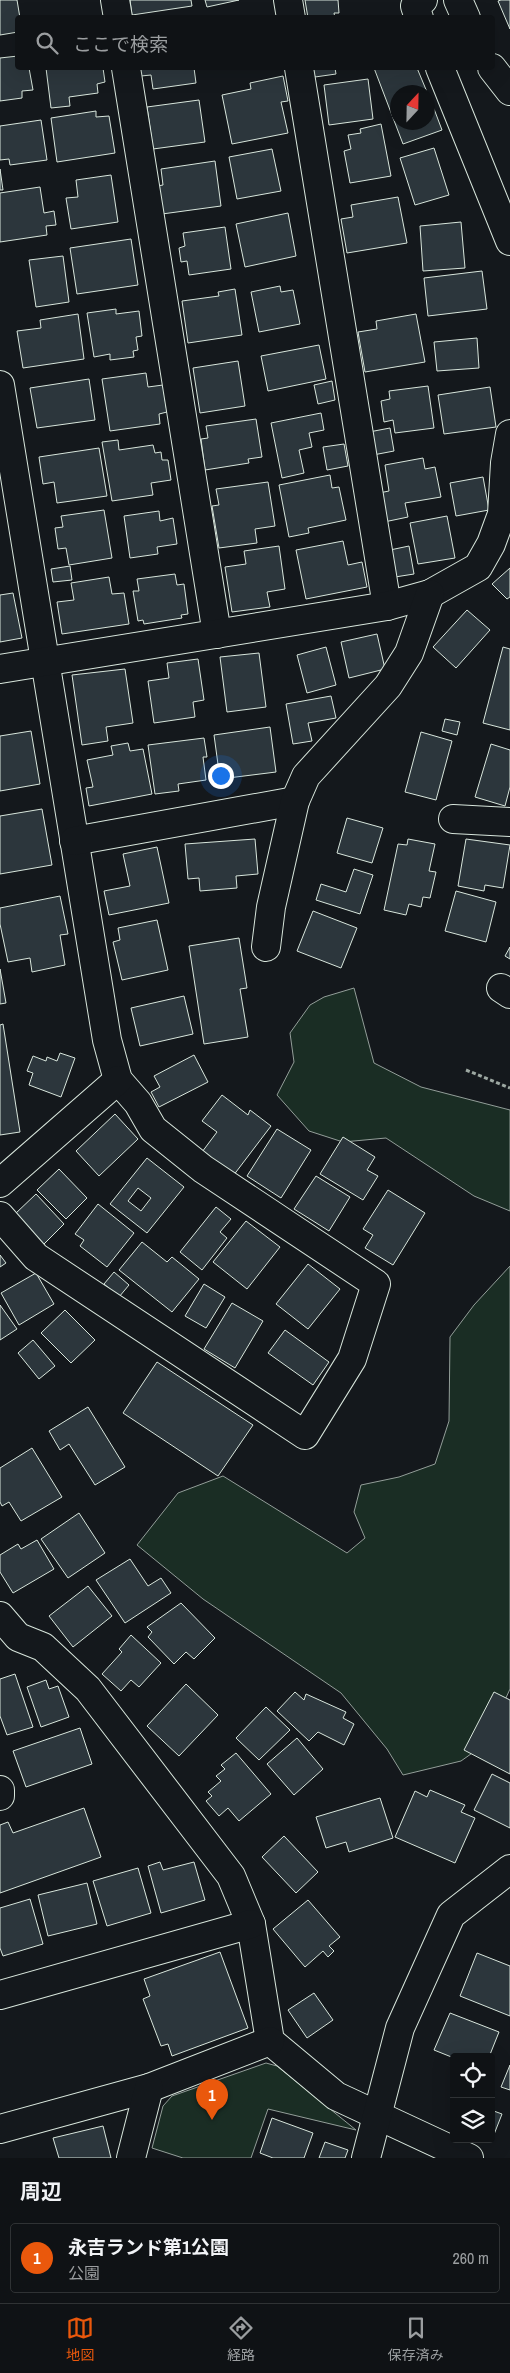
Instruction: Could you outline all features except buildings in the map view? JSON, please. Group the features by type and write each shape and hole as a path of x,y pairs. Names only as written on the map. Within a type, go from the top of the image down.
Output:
{"street":[{"path":"115,0 118,15"},
{"path":"288,0 290,15"},
{"path":"419,15 415,6 423,0"},
{"path":"458,0 465,15"},
{"path":"126,70 217,634"},
{"path":"299,70 387,606"},
{"path":"441,70 510,241"},
{"path":"494,70 510,91"},
{"path":"0,385 107,1040 118,1080 138,1103 153,1130 204,1169 376,1284 352,1359 305,1435 36,1257 0,1216"},
{"path":"0,669 387,606 430,594 478,566 492,544 502,514 504,463 510,434"},
{"path":"266,947 271,907 295,801 306,776 388,686 409,653 430,594"},
{"path":"74,841 295,801"},
{"path":"453,819 510,822"},
{"path":"0,1183 118,1080"},
{"path":"0,1616 9,1643 43,1647 88,1689 231,1876 251,1924 270,2041 336,2096 469,2158"},
{"path":"0,1790 0,1796"},
{"path":"366,2158 400,2028 451,1915 510,1868"},
{"path":"0,1995 251,1924"},
{"path":"0,2129 149,2088 270,2041"},
{"path":"131,2158 149,2088"}],"path":[{"path":"466,1070 510,1088"}],"green space":[{"path":"354,988 374,1063 421,1087 510,1110 510,1211 474,1196 386,1138 343,1142 309,1131 277,1095 294,1062 290,1033 310,1005 324,997"},
{"path":"510,1266 510,1689 485,1744 461,1761 403,1775 387,1749 341,1693 203,1599 137,1545 178,1493 223,1476 347,1553 365,1538 354,1512 361,1485 399,1477 435,1464 449,1421 450,1337 474,1305"},
{"path":"266,2063 277,2066 356,2130 268,2109 251,2158 183,2158 152,2148 163,2106 172,2096"}],"place":[{"name":"永吉ランド第1公園","path":"212,2120"}]}
